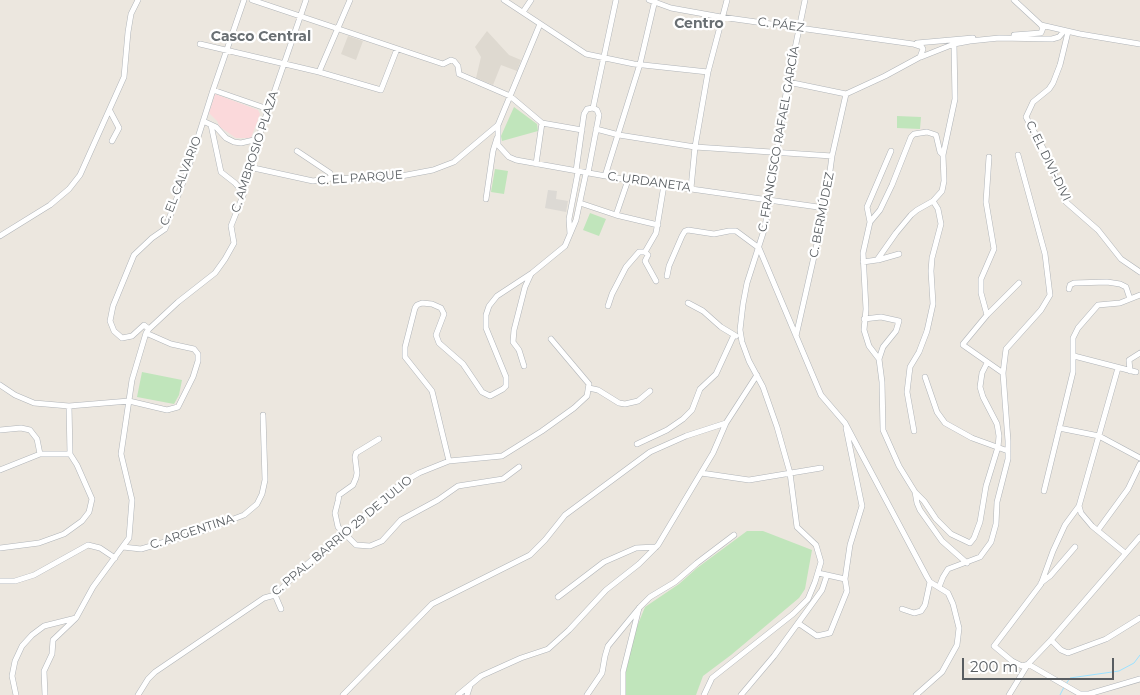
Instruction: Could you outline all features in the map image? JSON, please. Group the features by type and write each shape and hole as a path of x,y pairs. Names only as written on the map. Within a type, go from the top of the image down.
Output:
{"street":[{"path":"0,236 50,205 69,189 80,175 124,77 131,14 138,0"},
{"path":"244,0 203,121 216,127 226,138 234,142 241,143 258,139"},
{"path":"252,0 443,64 451,60 457,64 459,74 510,96 542,123 582,130"},
{"name":"C. AMBROSIO PLAZA","path":"148,331 178,302 215,273 226,259 234,243 231,226 244,193 249,167 306,0"},
{"path":"319,72 350,0"},
{"path":"504,0 586,54 640,64 708,72"},
{"path":"522,12 531,0"},
{"path":"593,108 616,0"},
{"name":"C. PÁEZ","path":"649,0 671,8 721,17 914,44 956,39 1041,34"},
{"path":"691,188 695,147 708,72 727,0"},
{"name":"C. FRANCISCO RAFAEL GARCÍA","path":"741,338 743,304 751,269 765,227 788,82 805,0"},
{"path":"1014,0 1041,25 1140,44"},
{"path":"606,176 640,64 655,1"},
{"name":"C. EL PARQUE","path":"249,167 313,181 332,178 376,179 433,170 454,162 498,125 540,24"},
{"path":"1036,39 1041,34 1043,28 1041,25"},
{"path":"788,82 846,94 920,57 954,44 999,38 1052,39 1059,37 1066,31"},
{"name":"C. EL DIVI-DIVI","path":"1066,31 1060,66 1049,89 1033,102 1026,117 1044,150 1066,202 1098,230 1121,259 1140,272"},
{"path":"200,44 284,63 381,90 397,48"},
{"path":"914,44 922,47 923,51 920,57"},
{"path":"878,260 911,215 933,201 942,192 943,155 955,99 954,44"},
{"path":"213,90 268,109"},
{"name":"C. BERMÚDEZ","path":"796,336 825,208 832,156 846,94"},
{"path":"449,461 432,390 405,357 415,308 422,303 432,304 441,308 444,314 436,335 437,340 463,364 482,392 490,396 506,386 506,377 488,337 486,315 497,296 559,252 570,237 587,173 599,113 593,108"},
{"path":"570,237 569,219 585,110 593,108"},
{"path":"110,111 119,128 112,141"},
{"name":"C. EL CALVARIO","path":"148,331 144,325 132,336 122,338 114,331 110,321 112,306 134,255 165,229 187,172 203,121"},
{"path":"536,164 542,123"},
{"path":"211,125 222,172 244,193"},
{"name":"C. URDANETA","path":"498,125 498,145 509,157 516,160 628,180 825,208"},
{"path":"596,129 619,135 695,147 832,156"},
{"path":"879,360 865,338 864,319 866,309 863,262 870,222 880,210 911,137 914,134 927,132 936,135 940,152 943,155"},
{"path":"486,199 493,151 498,135"},
{"path":"297,151 330,173 332,178"},
{"path":"870,222 866,207 891,151"},
{"path":"939,587 942,577 948,569 980,557 990,542 996,524 997,502 1006,470 1008,451 1003,373 1006,349 1041,310 1050,295 1045,254 1018,155"},
{"path":"987,315 981,293 981,279 994,249 986,202 990,157"},
{"path":"616,215 628,180"},
{"path":"645,252 658,226 664,185"},
{"path":"914,431 907,392 910,368 927,331 934,304 931,271 932,258 941,224 938,209 933,201"},
{"path":"583,204 658,226"},
{"path":"667,276 669,266 682,236 688,230 714,234 736,231 759,248 821,395 845,423 930,582 948,593 953,604 959,628 958,641 942,672 916,695"},
{"path":"608,306 626,267 641,251 645,252"},
{"path":"645,252 648,256 645,261"},
{"path":"863,262 887,259 900,254"},
{"path":"637,256 640,261 645,261"},
{"path":"645,261 656,281"},
{"path":"524,366 519,350 513,342 514,330 518,311 532,273"},
{"path":"1069,289 1070,285 1074,283 1107,282 1120,284 1126,287 1130,299"},
{"path":"1003,373 962,345 987,315 1019,283"},
{"path":"1044,491 1073,372 1073,338 1078,328 1098,305 1120,303 1140,294"},
{"path":"688,303 703,311 721,327 741,338 749,361 763,387 790,473 797,527 816,545 820,562 808,599 782,623 712,678 704,695"},
{"path":"864,319 881,317 899,321 896,331 883,347 879,360 882,382 883,430 899,466 915,492 945,529 967,542 972,542 980,522 986,486 998,447 997,424 980,387 982,373 988,363"},
{"path":"0,385 15,395 34,403 69,406 129,401 167,410 178,407 198,361 198,354 194,349 171,344 148,331 132,380 129,401 121,454 132,500 128,538 93,587 76,618 54,640 52,654 44,671 45,695"},
{"path":"637,444 667,430 684,419 692,410 700,389 716,374 734,335"},
{"path":"551,339 581,374 589,388 598,390 619,403 626,404 638,401 650,391"},
{"path":"871,349 883,347"},
{"path":"1074,356 1133,372 1129,360 1140,353"},
{"path":"1041,584 1053,550 1065,525 1079,506 1118,368"},
{"path":"458,695 481,676 520,658 548,650 606,590 639,564 656,547 713,453 726,423 757,375"},
{"path":"925,377 937,412 945,424 1008,451"},
{"name":"C. PPAL. BARRIO 29 DE JULIO","path":"138,695 155,672 264,598 275,595 298,572 402,483 419,473 449,461 502,456 574,408 587,396 589,388"},
{"path":"0,548 39,543 64,534 82,521 89,512 92,499 70,454 69,406"},
{"name":"C. ARGENTINA","path":"123,547 141,549 198,532 244,515 257,504 262,494 265,480 263,415"},
{"path":"343,695 432,604 530,555 545,540 564,515 650,452 686,436 726,423"},
{"path":"798,623 817,636 830,633 847,591 845,579 850,545 862,506 845,423"},
{"path":"0,430 20,428 30,430 37,439 40,454"},
{"path":"1059,428 1099,436 1140,458"},
{"path":"379,439 356,453 356,478 353,485 339,495 335,513 338,527 356,545 370,546 376,544 387,537 401,520 438,500 458,486 503,479 519,467"},
{"path":"0,470 40,454 70,454"},
{"path":"1098,530 1128,489 1140,464"},
{"path":"701,473 749,480 821,468"},
{"path":"915,492 920,510 942,541 967,563"},
{"path":"1079,506 1081,513 1125,553"},
{"path":"587,695 602,673 608,646 640,607 650,597 675,582 697,562 734,534"},
{"path":"1009,695 1028,664 1140,537"},
{"path":"0,581 15,582 34,575 88,545 100,548 115,558"},
{"path":"558,597 604,562 636,548 656,547"},
{"path":"1075,548 1041,584 994,645 1012,661 1022,666 1028,664 1079,695 1089,694 1140,679"},
{"path":"818,573 845,579"},
{"path":"741,695 774,656 822,590 827,575"},
{"path":"902,609 914,613 921,611 925,605 930,582"},
{"path":"275,595 281,609"},
{"path":"623,695 623,672 640,607"},
{"path":"16,695 12,676 15,661 22,646 44,626 76,618"},
{"path":"1050,640 1061,650 1068,652 1106,639 1140,618"},
{"path":"467,695 470,685"}],"shaded area":[{"path":"487,31 509,55 521,60 517,71 501,65 493,85 476,78 481,57 475,47"},
{"path":"348,36 363,41 356,60 341,54"},
{"path":"215,94 258,110 260,114 251,138 236,138 220,127 209,113"},
{"path":"548,190 557,191 556,199 568,201 566,212 545,208"}],"green space":[{"path":"514,107 537,124 538,131 502,141 501,136"},
{"path":"897,116 921,117 920,129 897,128"},
{"path":"495,169 508,171 504,194 491,192"},
{"path":"590,213 606,219 599,236 583,230"},
{"path":"142,372 182,380 179,395 174,404 137,397"},
{"path":"747,531 763,531 812,550 805,589 799,598 703,676 696,695 625,695 625,676 634,634 645,607 679,584 697,568"}],"waterway":[{"path":"1066,684 1070,678 1119,671 1134,663 1140,655"},
{"path":"1060,695 1064,687"}],"district":[{"name":"Centro","path":"699,24"},
{"name":"Casco Central","path":"261,37"}]}
